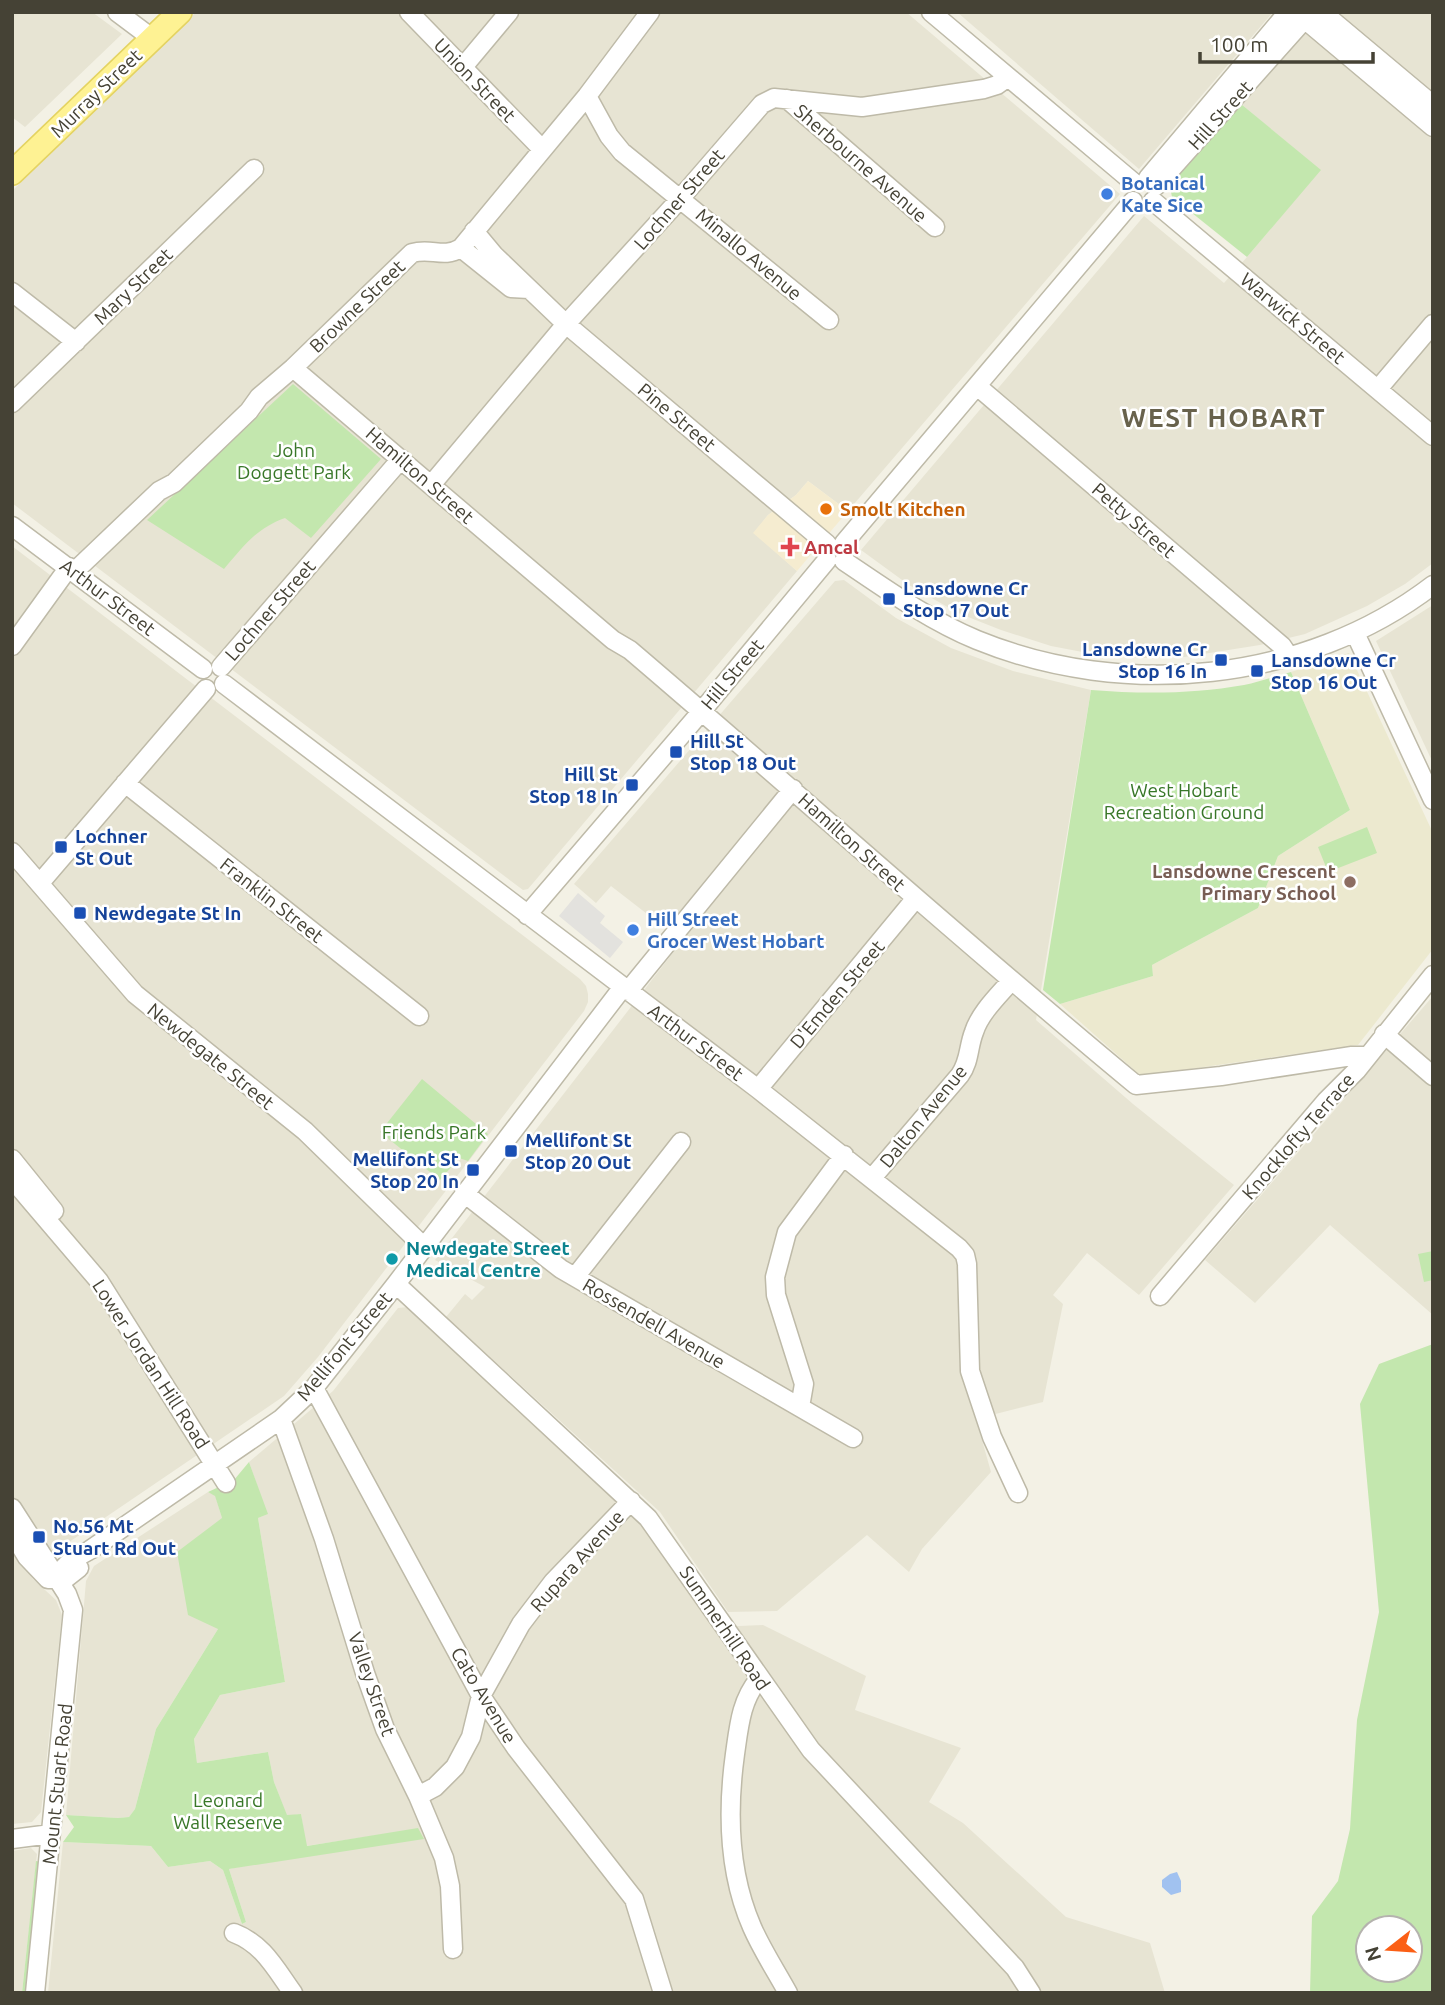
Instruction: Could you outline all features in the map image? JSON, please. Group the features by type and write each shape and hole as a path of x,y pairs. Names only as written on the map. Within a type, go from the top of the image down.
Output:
{"main road":[{"name":"Murray Street","path":"12,173 147,35 161,12"},
{"name":"Murray Street","path":"12,153 147,35 180,12"}],"street":[{"path":"117,12 147,35"},
{"name":"Union Street","path":"409,12 541,148"},
{"path":"463,67 509,12"},
{"path":"461,248 541,148 587,96 650,12"},
{"name":"Warwick Street","path":"931,12 1008,77 1148,187 1433,436"},
{"path":"1322,12 1433,105"},
{"path":"1300,14 1433,127"},
{"name":"Hill Street","path":"527,915 1133,201 1143,205 1148,187 1300,14"},
{"name":"Lochner Street","path":"431,485 566,324 762,104 774,98 862,107 984,89 997,85 1008,77"},
{"name":"Minallo Avenue","path":"587,96 609,136 622,152 829,320"},
{"name":"Sherbourne Avenue","path":"787,99 934,227"},
{"name":"Mary Street","path":"12,403 254,169"},
{"name":"Pine Street","path":"474,232 494,255 566,324 835,552 941,623 1006,650 1064,667 1129,676 1212,671 1332,643 1355,633 1433,585"},
{"name":"Pine Street","path":"461,248 511,288 529,289"},
{"name":"Browne Street","path":"12,646 72,569 159,491 174,483 249,411 259,397 293,368 412,253 424,250 453,252 461,248"},
{"path":"12,292 76,342"},
{"path":"1378,389 1433,324"},
{"name":"Hamilton Street","path":"293,368 793,789 1011,981 1136,1085 1367,1056"},
{"name":"Petty Street","path":"977,386 1282,646 1288,655"},
{"name":"Lochner Street","path":"216,673 401,459"},
{"name":"Arthur Street","path":"12,526 216,673 527,915 758,1089 938,1230 965,1255 968,1264 970,1371 992,1437 1018,1493"},
{"path":"1355,633 1433,800"},
{"path":"40,883 206,689 200,679 216,673"},
{"name":"Franklin Street","path":"125,783 419,1016"},
{"name":"Mellifont Street","path":"90,1550 79,1568 65,1579 58,1580 60,1571 66,1564 281,1419 314,1388 625,989 793,789"},
{"name":"Newdegate Street","path":"12,852 135,994 305,1131 424,1247"},
{"name":"D'Emden Street","path":"758,1089 916,898"},
{"name":"Knocklofty Terrace","path":"1160,1296 1367,1056 1433,975"},
{"name":"Dalton Avenue","path":"872,1178 960,1075 967,1064 973,1032 1011,981"},
{"path":"1384,1034 1433,1076"},
{"path":"575,1278 681,1142"},
{"path":"800,1407 804,1384 776,1295 775,1278 787,1232 844,1156"},
{"name":"Lower Jordan Hill Road","path":"12,1159 78,1243 87,1266"},
{"name":"Lower Jordan Hill Road","path":"12,1179 87,1266 226,1483"},
{"name":"Rossendell Avenue","path":"464,1194 575,1278 853,1438"},
{"name":"Summerhill Road","path":"396,1284 631,1501 655,1527 811,1750 1015,1968 1031,1993"},
{"name":"Cato Avenue","path":"314,1388 481,1696 516,1748 634,1899 663,1993"},
{"name":"Valley Street","path":"281,1419 328,1551 382,1720 444,1858 450,1885 453,1949"},
{"name":"Rupara Avenue","path":"418,1796 435,1787 455,1767 471,1737 481,1696 521,1623 578,1554 631,1501"},
{"path":"12,1508 67,1594 72,1610"},
{"path":"12,1532 36,1567 48,1579 58,1580"},
{"name":"Mellifont Street","path":"72,1610 79,1568"},
{"name":"Mount Stuart Road","path":"36,1993 72,1610"},
{"path":"759,1679 747,1696 741,1715 730,1788 730,1829 734,1866 746,1913 788,1993"},
{"path":"12,1839 51,1834"},
{"path":"246,1932 293,1993"}],"shaded area":[{"path":"12,12 92,12 122,34 25,127 12,117"},
{"path":"196,12 906,12 1120,194 848,511 808,481 796,495 768,515 754,533 797,571 528,889 523,890 12,503 12,191"},
{"path":"957,12 1273,12 1139,169"},
{"path":"1318,12 1433,12 1433,563 1405,584 1367,606 1305,634 1260,645 1184,657 1143,658 1093,654 1051,646 1001,630 958,613 909,585 861,550 1144,216 1224,283 1247,257 1320,170 1241,104"},
{"path":"808,481 848,511 797,571 753,533 768,515 796,495"},
{"path":"12,546 580,979 588,994 584,1011 318,1357 284,1396 53,1553 47,1551 12,1495"},
{"path":"844,580 896,618 951,648 1013,671 1091,690 1036,1020 1133,1104 1234,1185 1139,1295 1087,1253 1053,1295 1063,1304 1043,1402 976,1419 991,1472 922,1549 909,1572 867,1535 777,1611 728,1612 660,1512 446,1317 465,1294 472,1300 485,1287 435,1260 682,941 611,886 596,903 574,884 835,581"},
{"path":"1433,605 1433,763 1376,641"},
{"name":"Lansdowne Crescent Primary School","path":"1349,653 1433,833 1433,949 1358,1045 1141,1076 1060,1004 1153,976 1152,965 1258,908 1278,856 1350,810 1291,672"},
{"path":"578,893 605,916 600,923 623,942 610,958 559,916"},
{"path":"1433,996 1433,1315 1330,1225 1255,1303 1205,1260"},
{"path":"408,1307 644,1528 715,1627 763,1625 866,1676 855,1710 961,1748 929,1802 963,1823 1066,1917 1150,1943 1165,1993 48,1993 63,1842 151,1846 168,1867 210,1861 223,1870 242,1924 246,1922 229,1869 418,1829 306,1846 301,1814 287,1816 274,1782 268,1752 197,1763 194,1739 220,1695 285,1682 258,1518 267,1514 249,1462 333,1391 398,1308"},
{"path":"208,1492 215,1495 222,1518 218,1629 156,1729 135,1809 129,1817 66,1815 86,1581 94,1566"},
{"path":"12,1546 33,1579 56,1600 62,1615 41,1812 32,1822 12,1824"},
{"path":"31,1848 37,1854 22,1993 12,1993 12,1851"}],"green space":[{"path":"1241,104 1321,170 1247,257 1172,197 1169,182"},
{"name":"John Doggett Park","path":"293,384 381,459 311,538 285,518 258,533 224,569 147,520"},
{"name":"West Hobart Recreation Ground","path":"1291,672 1350,810 1278,856 1258,908 1152,965 1153,976 1060,1004 1043,990 1091,690 1187,692 1250,684"},
{"path":"1367,827 1377,853 1328,872 1318,847"},
{"name":"Friends Park","path":"422,1079 488,1134 468,1161 459,1158 440,1180 380,1132"},
{"path":"1433,1251 1433,1280 1424,1282 1418,1254"},
{"path":"1433,1344 1433,1993 1310,1993 1312,1916 1338,1881 1350,1829 1357,1720 1379,1612 1360,1404 1379,1364"},
{"name":"Leonard Wall Reserve","path":"249,1462 268,1514 258,1518 285,1682 220,1695 194,1739 197,1763 268,1752 274,1782 287,1815 301,1814 307,1846 418,1828 424,1839 229,1869 246,1922 242,1924 223,1870 210,1861 168,1867 151,1846 63,1842 74,1827 66,1815 118,1818 129,1817 135,1809 156,1729 218,1629 188,1615 177,1552 222,1518 215,1496 208,1492 234,1480"},
{"path":"36,1861 41,1862 27,1993 22,1993"}],"water":[{"path":"1177,1872 1181,1881 1181,1892 1171,1895 1162,1887 1162,1880"}],"place":[{"name":"Botanical Kate Sice","path":"1107,194"},
{"name":"Smolt Kitchen","path":"826,509"},
{"name":"Amcal","path":"790,547"},
{"name":"Lansdowne Cr Stop 17 Out","path":"889,599"},
{"name":"Lansdowne Cr Stop 16 In","path":"1221,660"},
{"name":"Lansdowne Cr Stop 16 Out","path":"1257,671"},
{"name":"Hill St Stop 18 Out","path":"676,752"},
{"name":"Hill St Stop 18 In","path":"632,785"},
{"name":"Lochner St Out","path":"61,847"},
{"name":"Lansdowne Crescent Primary School","path":"1350,882"},
{"name":"Newdegate St In","path":"80,913"},
{"name":"Hill Street Grocer West Hobart","path":"633,930"},
{"name":"Mellifont St Stop 20 Out","path":"511,1151"},
{"name":"Mellifont St Stop 20 In","path":"473,1170"},
{"name":"Newdegate Street Medical Centre","path":"392,1259"},
{"name":"No.56 Mt Stuart Rd Out","path":"39,1537"}],"district":[{"name":"WEST HOBART","path":"1224,418"}]}
